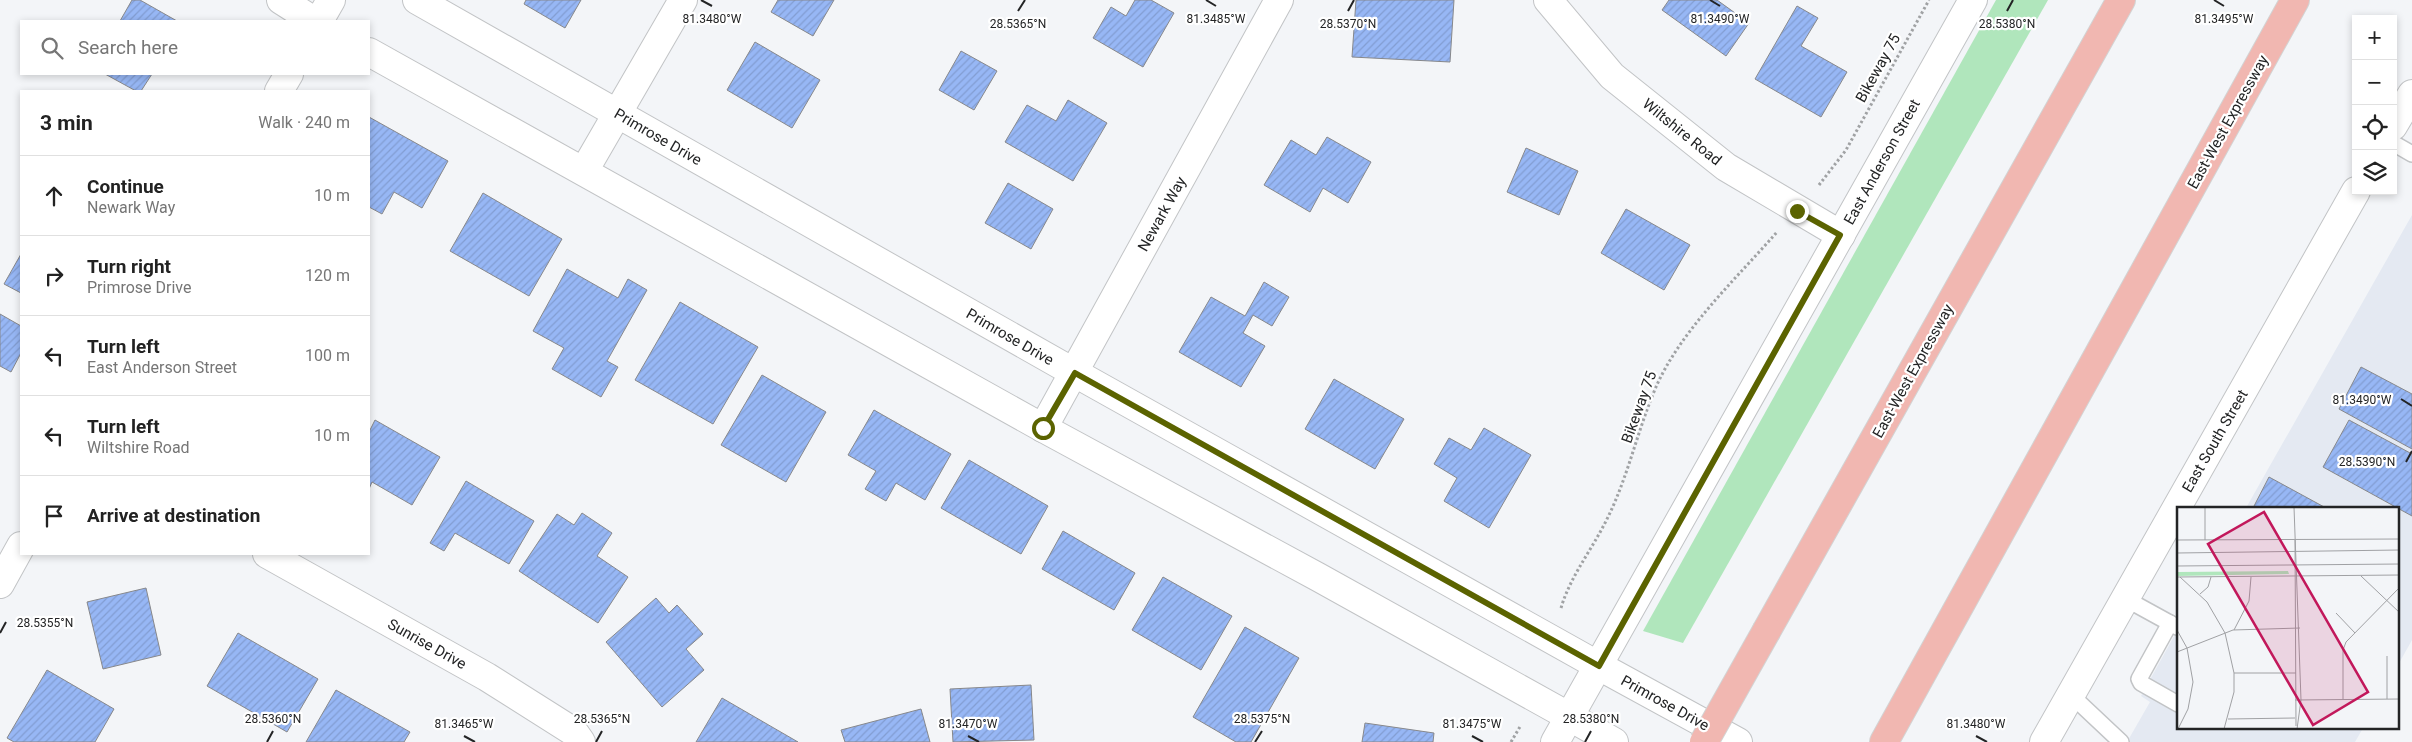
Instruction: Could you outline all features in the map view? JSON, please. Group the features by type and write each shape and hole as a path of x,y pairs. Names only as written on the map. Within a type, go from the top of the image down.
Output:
{"highway":[{"name":"East-West Expressway","path":"1704,742 2121,0"},
{"name":"East-West Expressway","path":"1884,742 2295,0"}],"street":[{"path":"281,0 312,20"},
{"path":"320,20 331,0"},
{"name":"Primrose Drive","path":"417,0 1075,373 1738,742"},
{"path":"584,171 683,0"},
{"name":"Newark Way","path":"1043,428 1075,373 1278,0"},
{"name":"Wiltshire Road","path":"1548,0 1612,76 1726,167 1840,235"},
{"name":"East Anderson Street","path":"1555,742 1973,0"},
{"path":"370,53 1043,428 1318,577 1614,742"},
{"path":"280,90 288,75"},
{"path":"2397,119 2412,94"},
{"name":"East South Street","path":"2178,507 2354,195"},
{"name":"East South Street","path":"2044,742 2177,509"},
{"path":"0,584 20,548"},
{"name":"Sunrise Drive","path":"268,555 486,677 574,732 581,742"}],"lane":[{"path":"2397,145 2412,154"},
{"path":"2126,599 2174,625 2139,679 2141,683 2177,703"},
{"path":"2071,695 2121,742"}],"path":[{"name":"Bikeway 75","path":"1818,187 1846,150 1929,0"},
{"name":"Bikeway 75","path":"1559,616 1566,591 1606,521 1632,461 1656,387 1676,350 1779,229"},
{"path":"1511,742 1520,730"}],"shaded area":[{"path":"2412,215 2412,640 2400,661 2400,507 2247,507"},
{"path":"2177,631 2177,730 2362,730 2355,742 2127,742 2150,702 2141,696"}],"green space":[{"path":"1996,0 2048,0 1683,643 1643,631"}],"building":[{"path":"132,0 140,0 175,20 121,20"},
{"path":"526,0 581,0 565,28 524,4"},
{"path":"778,0 834,0 813,36 771,12"},
{"path":"1135,0 1151,0 1174,13 1143,67 1093,38 1111,7 1126,16"},
{"path":"1356,0 1454,0 1450,62 1352,57"},
{"path":"1669,0 1717,0 1749,23 1726,56 1662,10"},
{"path":"1797,6 1818,18 1801,46 1847,72 1821,117 1755,79"},
{"path":"755,42 820,80 792,128 727,90"},
{"path":"961,51 997,71 974,110 939,90"},
{"path":"107,75 151,75 142,90 134,90"},
{"path":"1068,100 1107,123 1073,181 1005,142 1027,105 1056,121"},
{"path":"370,118 448,161 422,208 394,192 382,214 370,208"},
{"path":"1327,137 1371,162 1348,203 1323,188 1310,212 1264,185 1291,140 1316,155"},
{"path":"1526,148 1578,171 1559,215 1507,192"},
{"path":"1008,183 1053,209 1031,249 985,223"},
{"path":"483,193 562,239 529,296 450,251"},
{"path":"1626,209 1690,245 1664,290 1601,253"},
{"path":"20,256 20,292 4,284"},
{"path":"567,269 618,298 628,279 647,290 607,361 618,367 601,397 552,369 564,348 533,331"},
{"path":"1264,282 1289,297 1272,326 1253,315 1243,333 1265,346 1241,387 1179,352 1211,297 1245,316"},
{"path":"680,302 758,347 713,424 635,380"},
{"path":"0,314 20,325 20,355 11,372 0,366"},
{"path":"2361,367 2412,394 2412,449 2339,409"},
{"path":"762,375 826,412 786,482 721,445"},
{"path":"1334,379 1404,419 1375,469 1305,429"},
{"path":"874,410 951,454 925,500 896,483 886,501 865,489 876,471 848,455"},
{"path":"375,420 440,457 412,505 372,482 370,487 370,430"},
{"path":"2349,420 2412,454 2412,516 2400,509 2400,507 2396,507 2323,467"},
{"path":"1484,428 1531,455 1489,528 1444,501 1457,478 1434,464 1449,438 1471,450"},
{"path":"969,460 1048,506 1021,554 941,508"},
{"path":"2269,477 2324,507 2254,507"},
{"path":"466,481 534,521 509,564 455,533 444,551 430,543"},
{"path":"582,513 612,533 597,556 628,577 598,623 519,571 557,514 574,525"},
{"path":"1063,531 1135,573 1114,610 1042,569"},
{"path":"1163,577 1232,616 1201,670 1132,630"},
{"path":"146,588 161,655 103,669 87,602"},
{"path":"656,598 669,613 677,605 703,634 686,649 704,670 662,707 606,642"},
{"path":"1245,627 1299,658 1251,742 1236,742 1193,717"},
{"path":"238,633 318,679 287,732 207,686"},
{"path":"47,670 114,709 95,742 14,742 7,738"},
{"path":"1031,685 1034,740 953,742 950,689"},
{"path":"336,690 410,732 404,742 306,742"},
{"path":"722,698 798,742 696,742"},
{"path":"921,709 930,742 845,742 841,730"},
{"path":"1365,723 1434,733 1433,742 1362,742"}],"route":[{"path":"1043,428 1075,373 1599,666 1840,235 1797,211"}]}
